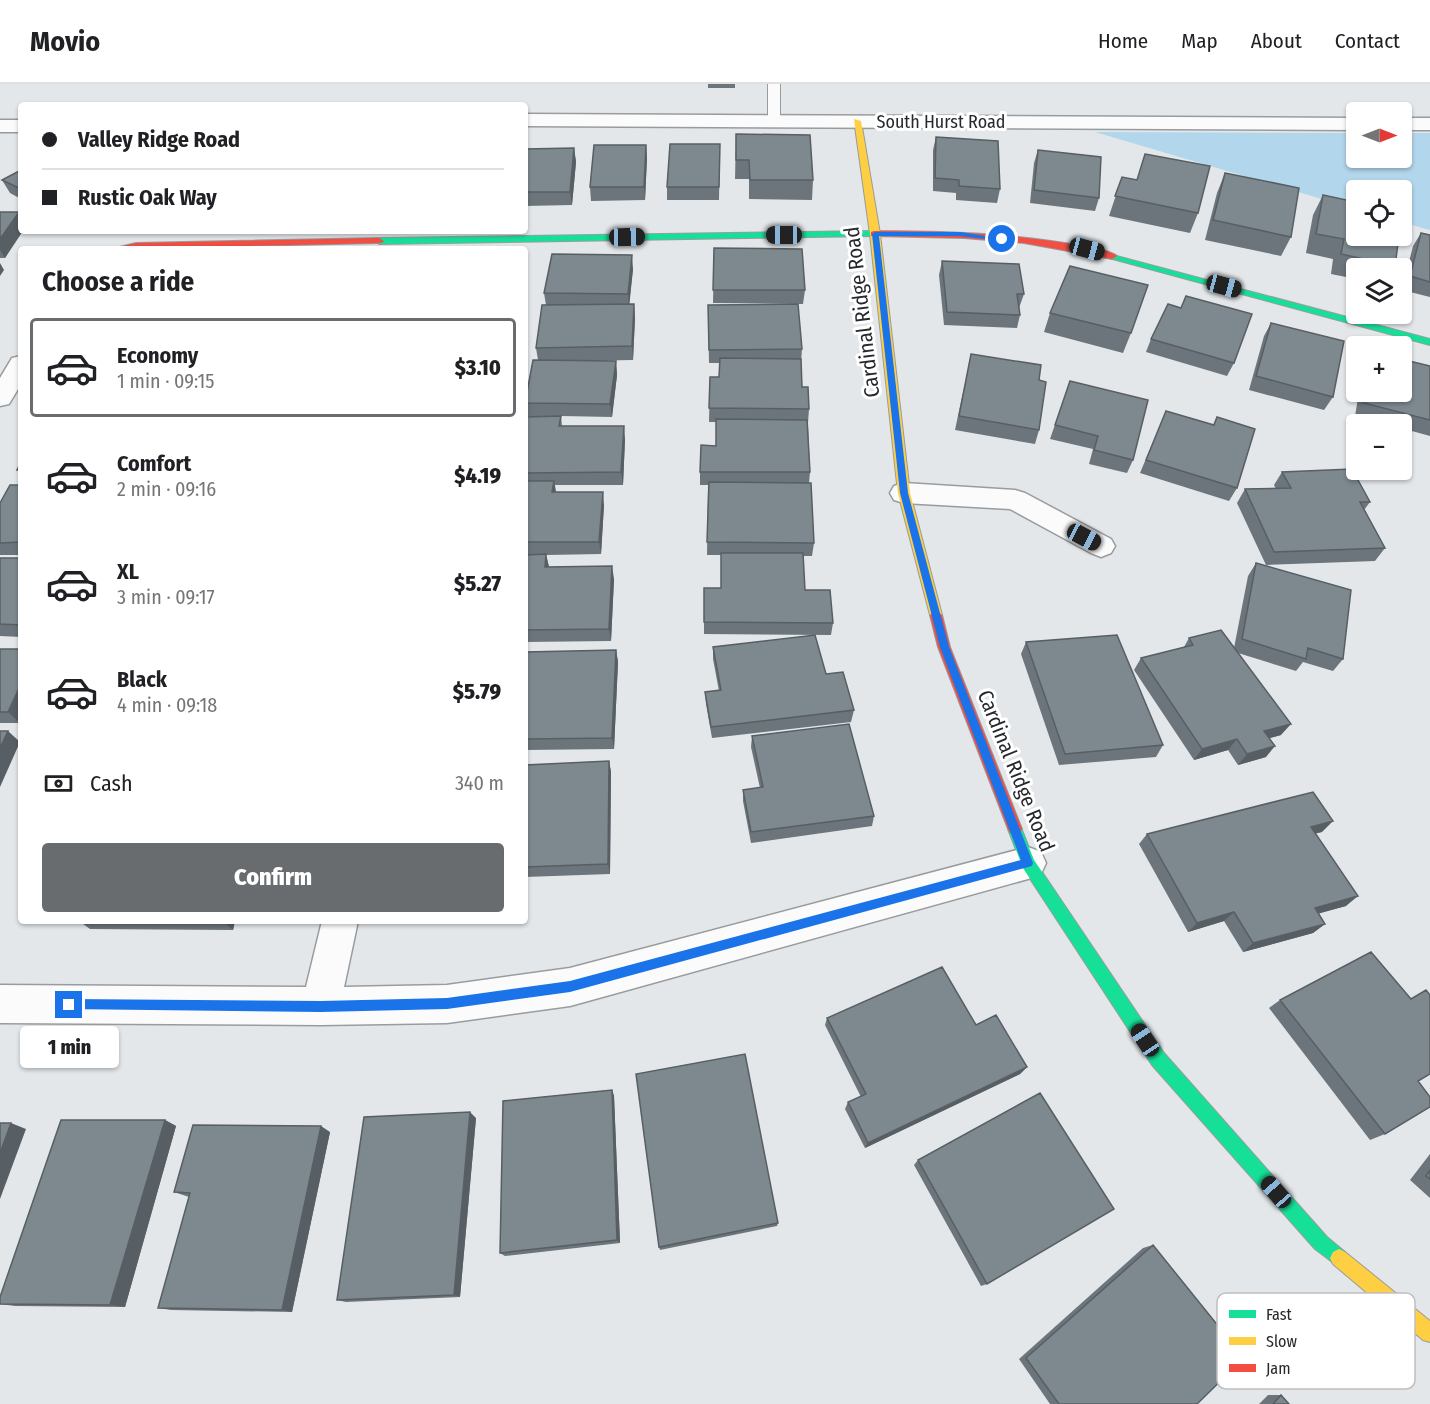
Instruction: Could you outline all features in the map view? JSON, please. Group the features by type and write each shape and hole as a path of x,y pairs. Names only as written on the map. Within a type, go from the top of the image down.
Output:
{"street":[{"name":"South Hurst Road","path":"528,120 1346,123"},
{"name":"Cardinal Ridge Road","path":"857,121 875,234 904,493 944,647 1028,863 1158,1059 1321,1242 1382,1293"},
{"path":"1412,124 1430,124"},
{"path":"0,126 18,126"},
{"path":"136,246 491,244 875,234 960,234 1087,249 1430,342"},
{"path":"0,398 18,368"},
{"path":"904,493 1015,500 1101,546"},
{"path":"0,1004 321,1006 447,1004 570,987 1028,863"},
{"path":"321,1006 339,924"},
{"name":"Cardinal Ridge Road","path":"1415,1320 1430,1333"}],"lane":[{"path":"774,84 774,121"}],"shaded area":[{"path":"1095,132 1346,133 1346,168 1412,168 1412,133 1430,133 1430,230 1412,225 1412,180 1346,180 1346,206"}],"building":[{"path":"736,134 810,135 813,180 750,180 749,160 736,160"},
{"path":"936,137 998,141 1000,189 959,186 959,180 935,178"},
{"path":"670,144 720,144 719,187 667,187"},
{"path":"594,145 646,145 644,187 590,187"},
{"path":"574,148 570,192 528,192 528,149"},
{"path":"1038,150 1101,157 1099,198 1034,190"},
{"path":"1145,154 1210,166 1198,213 1115,196 1122,177 1137,180"},
{"path":"18,172 18,188 2,180"},
{"path":"1225,173 1299,188 1291,237 1213,220"},
{"path":"1323,195 1346,200 1346,246 1398,246 1396,258 1359,258 1341,254 1344,239 1316,234"},
{"path":"0,212 18,212 18,213 0,239"},
{"path":"1421,233 1430,235 1430,282 1412,277"},
{"path":"714,248 802,249 805,290 713,290"},
{"path":"552,254 632,255 628,294 544,293"},
{"path":"942,261 1019,264 1024,294 1017,294 1020,315 947,312"},
{"path":"1070,266 1148,285 1131,333 1050,313"},
{"path":"1186,296 1252,314 1234,363 1151,339 1168,304 1181,308"},
{"path":"634,304 632,346 536,348 542,305"},
{"path":"798,304 802,349 709,350 708,305"},
{"path":"1271,323 1344,341 1333,397 1256,376"},
{"path":"971,354 1041,365 1039,380 1046,382 1039,430 959,416"},
{"path":"720,358 801,359 802,387 808,387 809,409 709,408 710,377 719,377"},
{"path":"533,360 616,361 610,404 528,403 528,387"},
{"path":"1412,362 1430,366 1430,420 1364,403 1412,402"},
{"path":"1070,381 1148,400 1133,460 1094,450 1098,436 1055,425"},
{"path":"1166,411 1214,425 1217,417 1255,429 1237,488 1146,460"},
{"path":"561,416 559,426 624,426 621,472 528,473 528,417"},
{"path":"716,419 807,420 810,472 700,472 701,445 716,446"},
{"path":"1346,469 1346,480 1358,480 1370,502 1360,502 1385,548 1274,552 1245,489 1291,488 1282,472"},
{"path":"528,481 554,481 552,492 603,492 599,542 528,542"},
{"path":"709,482 811,483 814,543 707,542"},
{"path":"10,485 18,485 18,542 0,543 0,503"},
{"path":"721,553 803,553 805,590 830,590 833,623 704,622 704,588 721,588"},
{"path":"546,554 545,567 612,566 609,629 528,630 528,555"},
{"path":"0,558 18,558 18,625 0,624"},
{"path":"1256,563 1351,590 1343,659 1308,648 1306,659 1242,639"},
{"path":"1221,630 1291,724 1264,731 1275,746 1247,754 1237,739 1202,749 1141,658 1193,645 1189,638"},
{"path":"815,635 826,674 843,672 854,710 711,727 705,692 721,690 713,647"},
{"path":"1117,635 1163,745 1065,754 1026,642"},
{"path":"0,649 18,649 18,690 8,712 0,712"},
{"path":"616,650 612,738 528,739 528,652"},
{"path":"849,724 874,816 751,832 743,790 763,787 752,736"},
{"path":"0,731 8,731 0,748"},
{"path":"609,761 608,864 528,867 528,765"},
{"path":"1313,792 1333,821 1311,827 1358,896 1315,908 1325,924 1253,943 1234,912 1197,923 1147,834"},
{"path":"1371,952 1411,999 1426,990 1430,995 1430,1074 1418,1081 1430,1097 1430,1107 1385,1134 1280,1000"},
{"path":"942,967 976,1025 996,1015 1027,1067 868,1143 848,1102 866,1094 827,1018"},
{"path":"745,1054 778,1223 659,1247 636,1074"},
{"path":"612,1090 617,1240 500,1253 503,1101"},
{"path":"1040,1093 1114,1209 987,1284 918,1160"},
{"path":"470,1112 454,1295 337,1300 364,1117"},
{"path":"61,1120 165,1120 110,1305 0,1304 0,1297"},
{"path":"0,1123 11,1123 0,1153"},
{"path":"193,1125 321,1126 282,1310 158,1308 190,1193 174,1192"},
{"path":"1153,1245 1217,1324 1217,1384 1197,1404 1059,1404 1026,1358"},
{"path":"1281,1395 1289,1404 1273,1404"}],"traffic: fast":[{"path":"379,241 874,234"},
{"path":"1112,256 1430,342"},
{"path":"1015,829 1028,863 1158,1059 1321,1243 1339,1258"}],"traffic: slow":[{"path":"857,121 875,234 904,493 936,615"},
{"path":"1339,1258 1381,1293"},
{"path":"1415,1321 1430,1333"}],"traffic: jam":[{"path":"874,234 994,237 1053,244 1112,256"},
{"path":"136,246 379,241"},
{"path":"936,615 944,647 1015,829"}],"route":[{"path":"69,1005 447,1004 570,987 1028,863 944,647 904,493 875,234 960,234 1002,239"}]}
